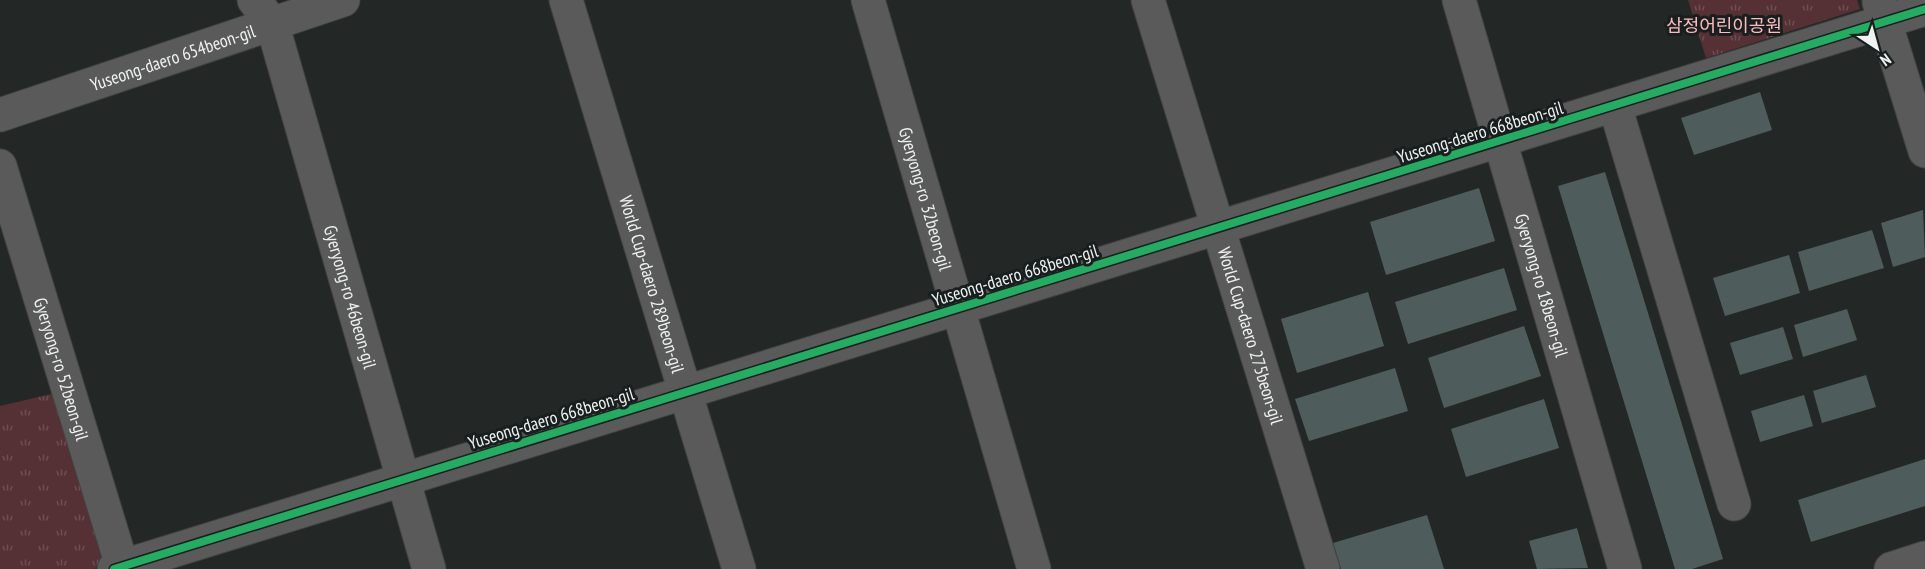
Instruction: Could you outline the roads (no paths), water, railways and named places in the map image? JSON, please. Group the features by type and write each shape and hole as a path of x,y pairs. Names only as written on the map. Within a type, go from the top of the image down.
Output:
{"street":[{"name":"Yuseong-daero 654beon-gil","path":"0,115 263,12 343,0"},
{"name":"World Cup-daero 289beon-gil","path":"566,0 739,569"},
{"name":"Gyeryong-ro 32beon-gil","path":"867,0 1034,569"},
{"name":"World Cup-daero 275beon-gil","path":"1148,0 1323,569"},
{"name":"Gyeryong-ro 18beon-gil","path":"1459,0 1625,569"},
{"name":"Yuseong-daero 668beon-gil","path":"120,568 1501,141 1614,105 1882,11 1925,9"},
{"path":"1882,11 1925,151"},
{"name":"Gyeryong-ro 46beon-gil","path":"263,12 429,569"},
{"path":"1614,105 1734,504"},
{"name":"Gyeryong-ro 52beon-gil","path":"0,166 120,568"},
{"path":"1891,569 1925,558"}],"park label":[{"name":"삼정어린이공원","path":"1724,25"}]}
